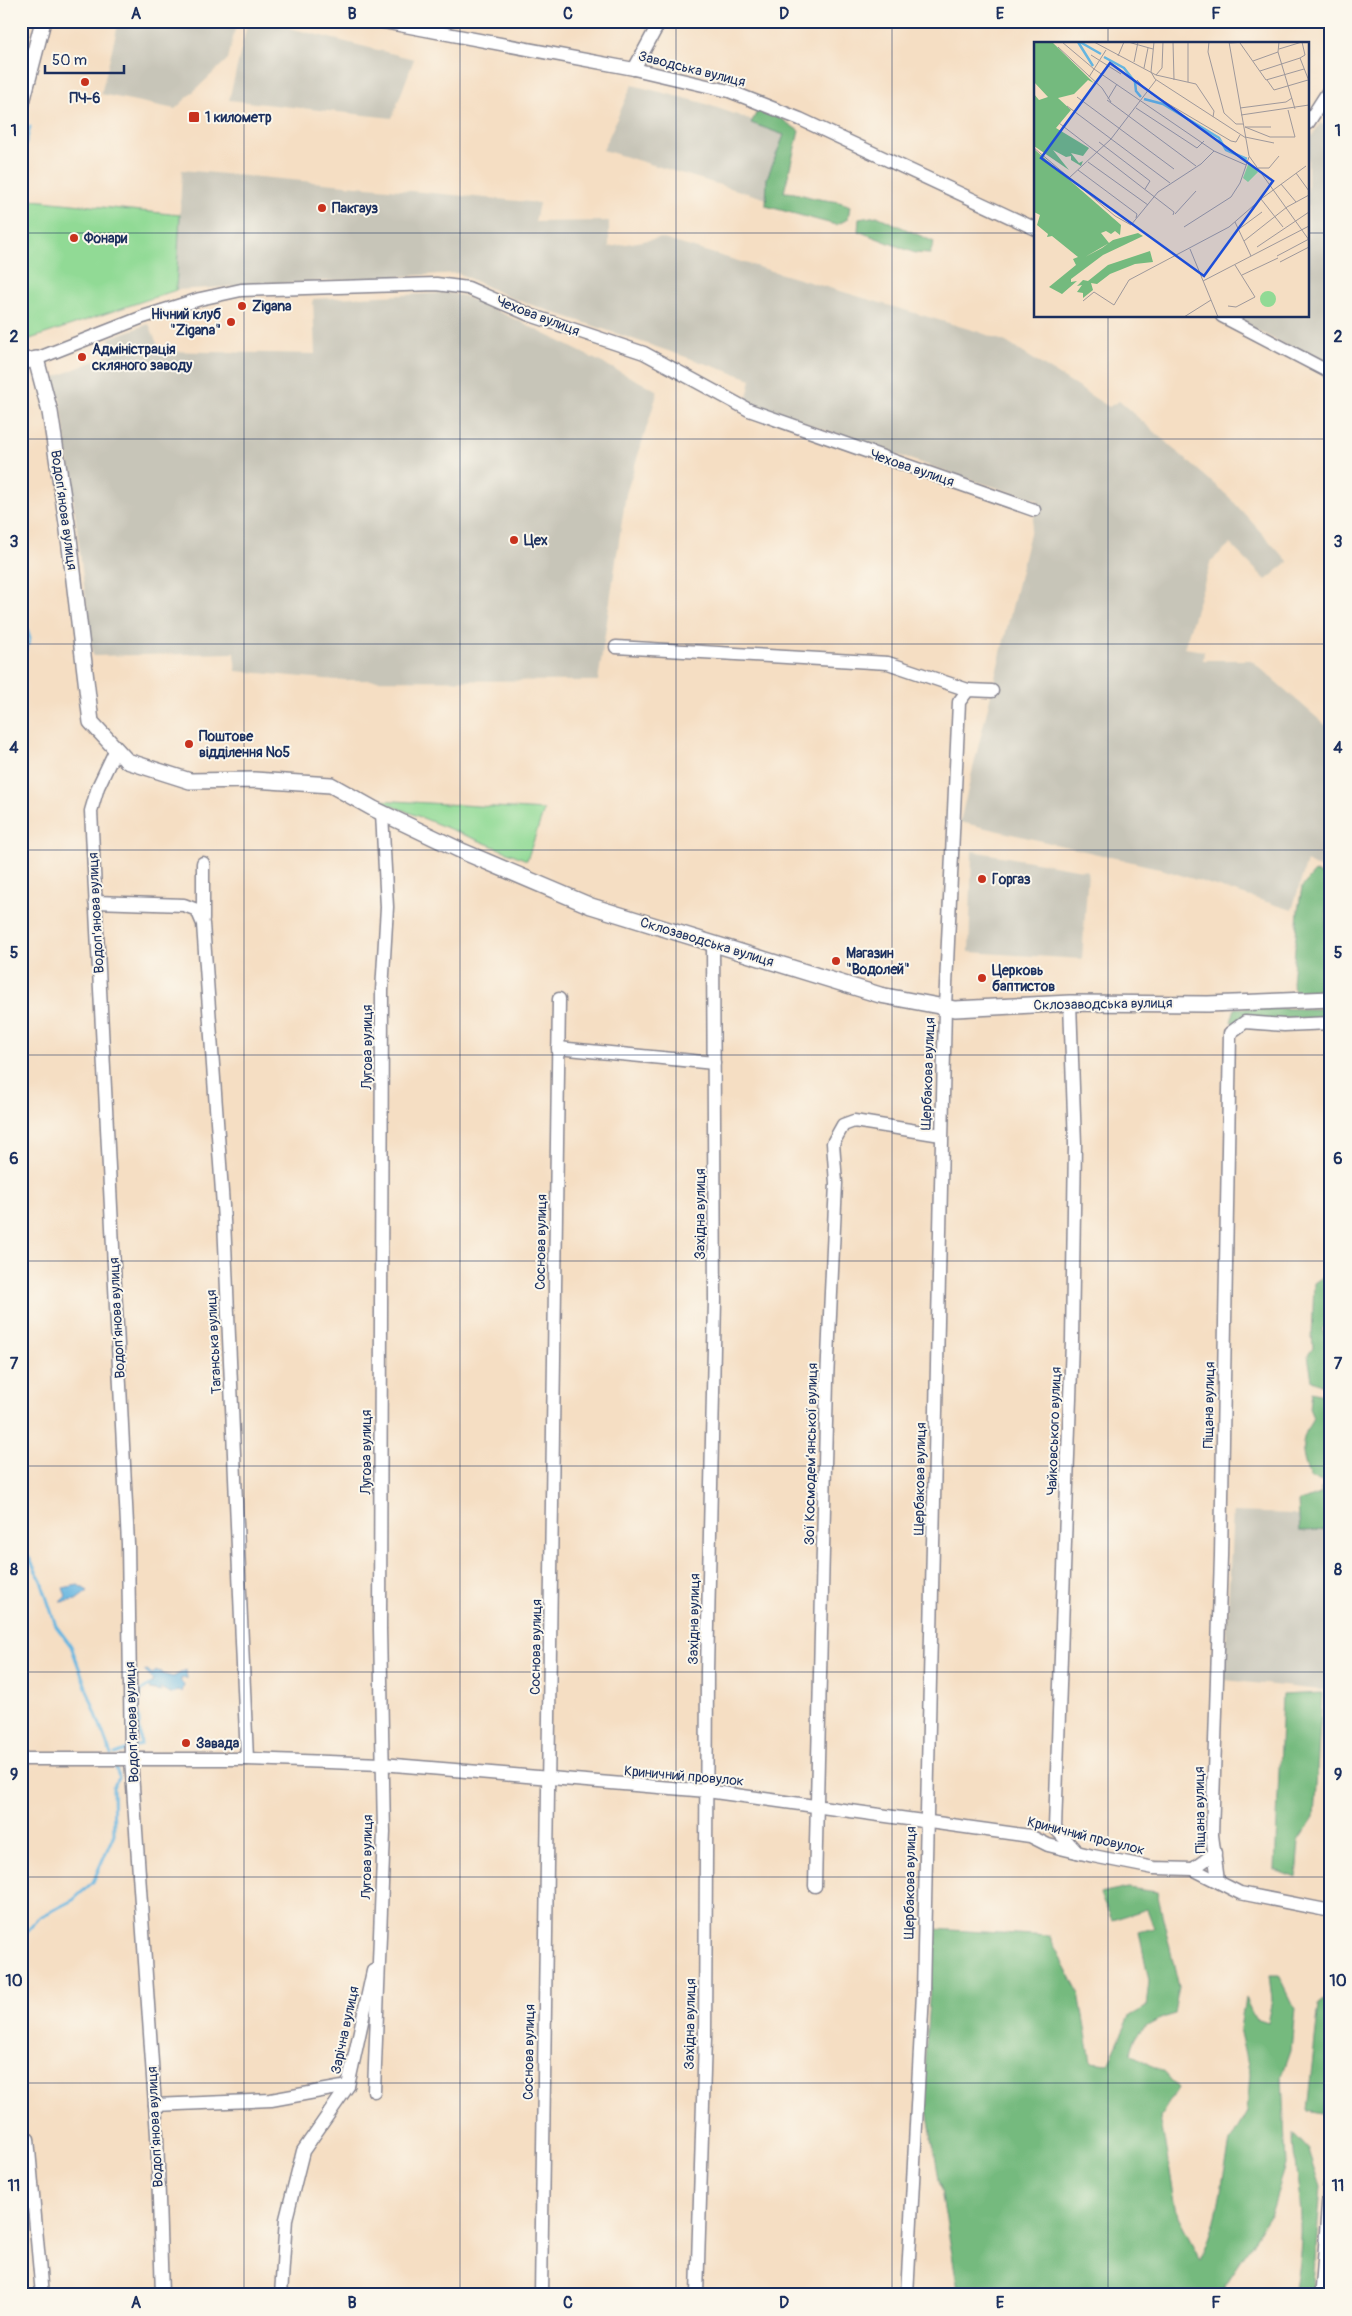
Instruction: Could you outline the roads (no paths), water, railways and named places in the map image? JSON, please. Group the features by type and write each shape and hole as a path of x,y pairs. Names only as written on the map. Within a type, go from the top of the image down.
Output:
{"street":[{"path":"21,106 43,21"},
{"name":"Заводська вулиця","path":"378,21 634,69 729,91 1034,228"},
{"path":"634,69 660,21"},
{"path":"1310,120 1331,87"},
{"name":"Чехова вулиця","path":"21,362 36,359 143,317 241,290 436,284 468,288 530,315 644,353 750,410 1034,510"},
{"path":"1226,318 1331,373"},
{"name":"Водоп’янова вулиця","path":"36,359 50,412 68,530 91,722 116,749 98,787 91,811 128,1544 126,1758 155,2105 162,2295"},
{"path":"616,647 888,662 968,690 992,691"},
{"name":"Щербакова вулиця","path":"907,2295 923,1993 945,1007 959,702 968,690"},
{"name":"Склозаводська вулиця","path":"116,749 127,762 190,781 254,780 331,785 382,813 464,852 591,906 880,995 955,1009 1070,1003 1208,1004 1331,999"},
{"name":"Лугова вулиця","path":"374,2091 384,1832 380,1629 382,991 387,907 382,813"},
{"name":"Таганська вулиця","path":"203,863 203,924 224,1220 247,1759"},
{"path":"96,902 184,906 197,910 203,924"},
{"name":"Західна вулиця","path":"697,2295 705,2047 715,1300 713,944"},
{"name":"Соснова вулиця","path":"541,2295 559,999"},
{"name":"Чайковського вулиця","path":"1055,1828 1072,1341 1076,1144 1070,1003"},
{"name":"Піщана вулиця","path":"1218,1881 1212,1826 1221,1556 1230,1033 1245,1022 1284,1025 1331,1023"},
{"path":"558,1048 714,1063"},
{"name":"Зої Космодем’янської вулиця","path":"815,1886 827,1380 836,1183 833,1143 842,1125 854,1121 942,1134"},
{"name":"Криничний провулок","path":"21,1758 247,1759 382,1764 549,1780 707,1792 818,1805 1030,1836 1048,1845 1154,1868 1194,1869 1240,1893 1331,1911"},
{"path":"1030,1836 1045,1836 1055,1828 1077,1852"},
{"path":"1194,1869 1215,1853"},
{"name":"Зарічна вулиця","path":"281,2295 286,2219 302,2151 348,2086 380,1937"},
{"path":"155,2105 271,2100 348,2086"},
{"path":"28,2139 42,2295"},
{"path":"1323,2295 1331,2185"}],"water":[{"path":"78,1585 88,1591 76,1600 60,1602 66,1596 63,1588"},
{"path":"147,1670 152,1674 157,1671 173,1677 186,1670 187,1679 181,1678 181,1682 184,1685 182,1692 177,1691 173,1694 160,1688 161,1692 150,1690 149,1685 154,1681 144,1671"}],"waterway":[{"path":"21,162 30,127"},
{"path":"21,610 30,639 21,662"},
{"path":"21,1524 23,1546 41,1581 56,1626 71,1646 111,1755"},
{"path":"134,1747 141,1745 138,1709 141,1691 149,1685"},
{"path":"115,1754 128,1749"},
{"path":"21,1938 40,1917 73,1900 93,1882 114,1834 113,1787 119,1777 114,1763"}],"place":[{"name":"ПЧ-6","path":"85,82"},
{"name":"1 километр","path":"194,117"},
{"name":"Пакгауз","path":"322,208"},
{"name":"Фонари","path":"74,238"},
{"name":"Zigana","path":"242,306"},
{"name":"Нічний клуб \"Zigana\"","path":"231,322"},
{"name":"Адміністрація скляного заводу","path":"82,357"},
{"name":"Цех","path":"514,540"},
{"name":"Поштове відділення №5","path":"189,744"},
{"name":"Горгаз","path":"982,879"},
{"name":"Магазин \"Водолей\"","path":"836,961"},
{"name":"Церковь баптистов","path":"982,978"},
{"name":"Завада","path":"186,1743"}]}
